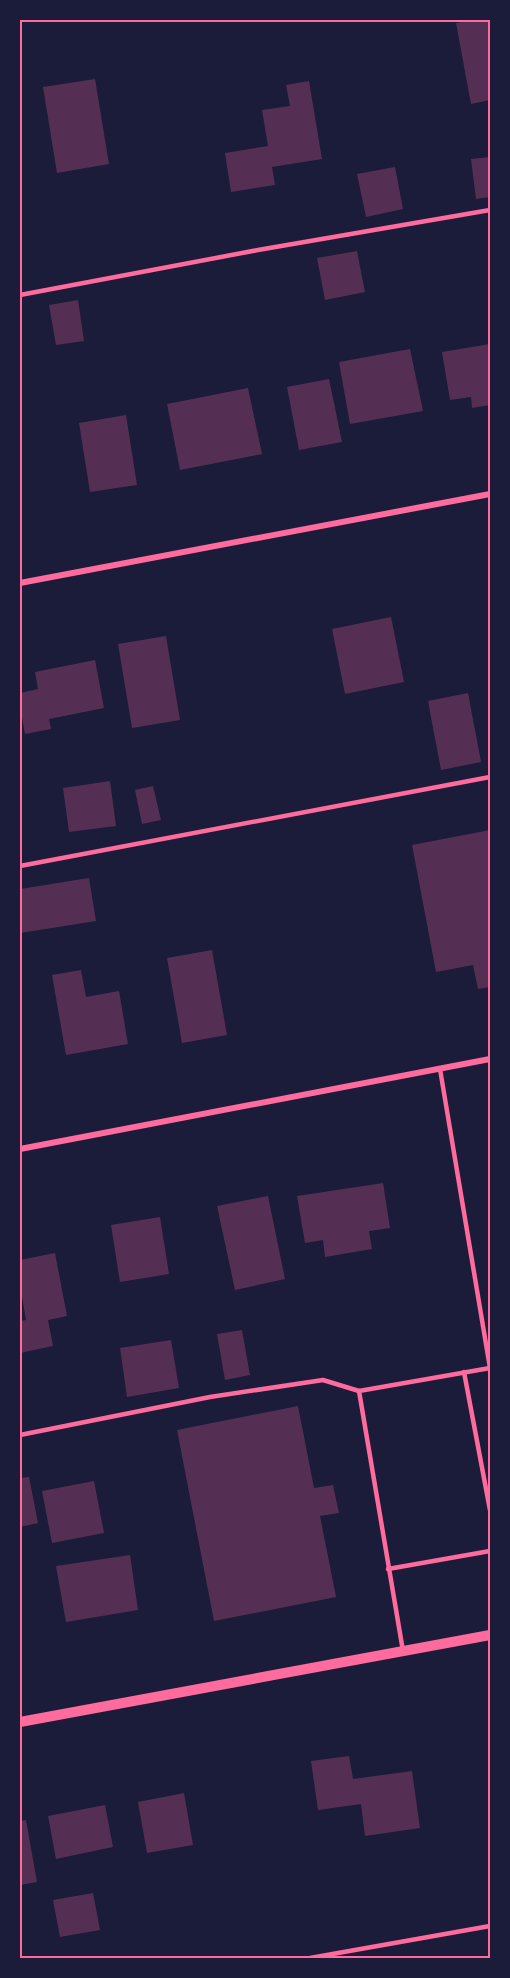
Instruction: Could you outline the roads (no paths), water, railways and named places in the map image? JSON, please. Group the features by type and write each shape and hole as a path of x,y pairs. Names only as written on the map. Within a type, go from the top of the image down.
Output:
{"street":[{"path":"20,583 490,494"},
{"path":"20,1149 490,1059"},
{"path":"20,1722 490,1635"}],"lane":[{"path":"20,295 258,250 490,210"},
{"path":"20,866 490,777"},
{"path":"20,1435 210,1397 323,1380 359,1392 490,1368 440,1069"},
{"path":"464,1372 490,1510"},
{"path":"359,1392 403,1651"},
{"path":"388,1569 490,1551"},
{"path":"310,1959 490,1926"}]}
